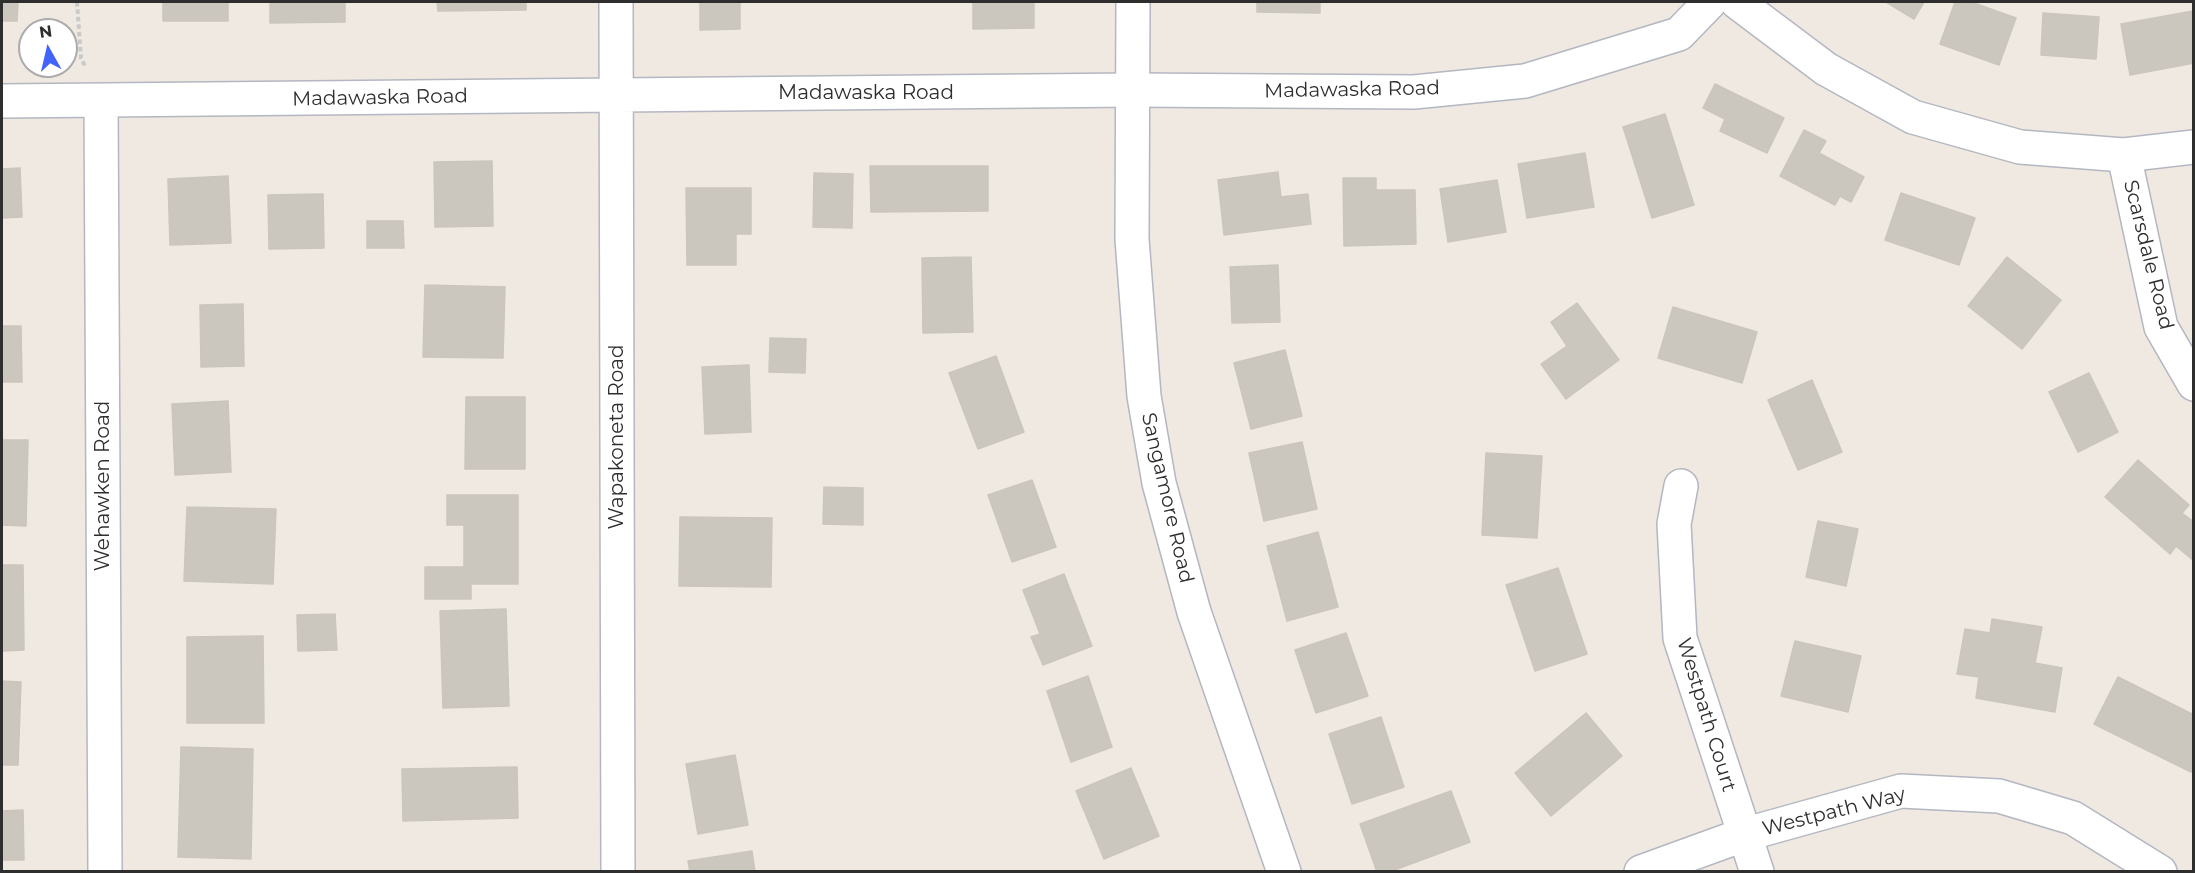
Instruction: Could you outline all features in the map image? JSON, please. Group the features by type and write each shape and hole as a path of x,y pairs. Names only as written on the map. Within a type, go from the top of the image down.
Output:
{"street":[{"name":"Wapakoneta Road","path":"616,2 618,872"},
{"name":"Sangamore Road","path":"1133,2 1132,239 1144,396 1159,483 1194,612 1284,872"},
{"name":"Madawaska Road","path":"2,101 1133,90 1414,92 1525,81 1679,34 1710,2"},
{"path":"1737,2 1826,69 1913,117 2020,147 2124,155 2193,147"},
{"name":"Wehawken Road","path":"101,101 105,872"},
{"name":"Scarsdale Road","path":"2124,155 2162,327 2193,384"},
{"name":"Westpath Court","path":"1681,486 1674,524 1680,638 1757,872"},
{"name":"Westpath Way","path":"1641,872 1743,835 1901,791 1999,796 2073,818 2160,872"}],"path":[{"path":"77,2 81,58 101,101"}],"building":[{"path":"2,2 18,2 17,21 2,21"},
{"path":"163,2 228,2 228,21 163,21"},
{"path":"270,2 345,2 345,22 270,23"},
{"path":"437,2 526,2 526,10 438,11"},
{"path":"700,2 740,2 740,29 700,30"},
{"path":"973,2 1034,2 1034,28 973,29"},
{"path":"1257,2 1320,2 1320,13 1257,12"},
{"path":"1886,2 1924,2 1914,19"},
{"path":"1955,2 1971,2 2016,18 1999,65 1940,44"},
{"path":"2193,11 2194,63 2130,75 2121,24"},
{"path":"2043,13 2099,17 2096,59 2041,55"},
{"path":"1715,84 1784,118 1767,153 1720,131 1725,119 1703,108"},
{"path":"1665,114 1694,205 1652,218 1623,127"},
{"path":"1804,130 1826,141 1819,153 1864,177 1851,202 1840,196 1835,205 1780,176"},
{"path":"1585,153 1594,207 1527,218 1518,164"},
{"path":"492,161 493,226 435,227 434,162"},
{"path":"870,166 988,166 988,211 871,212"},
{"path":"20,168 22,217 2,218 2,169"},
{"path":"1278,172 1281,197 1308,194 1311,224 1224,235 1218,180"},
{"path":"814,173 853,174 852,228 813,227"},
{"path":"228,176 231,243 170,245 168,179"},
{"path":"1343,178 1376,178 1376,190 1415,190 1416,244 1344,246"},
{"path":"1497,180 1506,232 1448,242 1440,189"},
{"path":"686,188 751,188 751,234 736,234 736,265 687,265"},
{"path":"1901,193 1975,218 1959,265 1885,240"},
{"path":"323,194 324,248 269,249 268,195"},
{"path":"367,221 403,221 404,248 367,248"},
{"path":"971,257 973,332 923,333 922,258"},
{"path":"2007,257 2061,300 2022,349 1968,306"},
{"path":"1278,265 1280,322 1232,323 1230,267"},
{"path":"425,285 505,287 503,358 423,357"},
{"path":"1577,303 1619,360 1566,399 1541,364 1567,346 1551,322"},
{"path":"243,304 244,366 201,367 200,305"},
{"path":"1673,307 1757,332 1742,383 1658,358"},
{"path":"2,326 21,326 22,382 2,382"},
{"path":"770,338 806,339 805,373 769,372"},
{"path":"1285,350 1302,416 1251,429 1234,363"},
{"path":"996,356 1024,432 978,449 949,373"},
{"path":"749,365 751,432 705,434 702,367"},
{"path":"2089,373 2118,432 2078,452 2049,392"},
{"path":"1812,380 1842,452 1798,470 1768,400"},
{"path":"466,397 525,397 525,469 465,469"},
{"path":"228,401 231,472 175,475 172,404"},
{"path":"2,440 28,440 26,526 2,525"},
{"path":"1302,442 1317,509 1264,521 1249,453"},
{"path":"1486,453 1542,456 1537,538 1482,535"},
{"path":"2138,460 2189,505 2182,513 2194,522 2194,561 2176,546 2170,554 2105,497"},
{"path":"1032,480 1056,547 1012,562 988,495"},
{"path":"824,487 863,488 863,525 823,524"},
{"path":"447,495 518,495 518,584 471,584 471,599 425,599 425,567 464,567 464,525 447,525"},
{"path":"187,507 276,509 273,584 184,581"},
{"path":"680,517 772,518 771,587 679,586"},
{"path":"1818,521 1858,529 1846,586 1806,577"},
{"path":"1318,532 1338,607 1287,621 1267,546"},
{"path":"2,565 23,565 24,650 2,651"},
{"path":"1558,568 1587,654 1535,671 1506,585"},
{"path":"1064,574 1092,646 1043,665 1031,637 1040,634 1023,590"},
{"path":"506,609 509,706 443,708 440,611"},
{"path":"335,614 337,650 298,651 297,615"},
{"path":"1992,619 2042,627 2035,663 2062,668 2055,712 1976,698 1979,677 1957,674 1965,629 1990,633"},
{"path":"1346,633 1368,696 1316,713 1295,650"},
{"path":"263,636 264,723 187,723 187,637"},
{"path":"1795,641 1861,656 1848,712 1781,696"},
{"path":"1088,676 1112,747 1071,762 1047,691"},
{"path":"2118,677 2194,715 2194,768 2191,772 2094,724"},
{"path":"2,681 21,682 18,765 2,765"},
{"path":"1586,713 1622,756 1551,816 1515,773"},
{"path":"1381,717 1404,787 1352,804 1329,734"},
{"path":"181,747 253,749 251,859 178,857"},
{"path":"735,755 748,825 698,834 686,764"},
{"path":"517,767 518,818 403,821 402,769"},
{"path":"1131,768 1159,836 1104,859 1076,791"},
{"path":"1451,791 1470,842 1389,872 1377,872 1360,824"},
{"path":"23,810 24,860 2,860 2,811"},
{"path":"752,851 755,872 690,872 688,861"}]}
